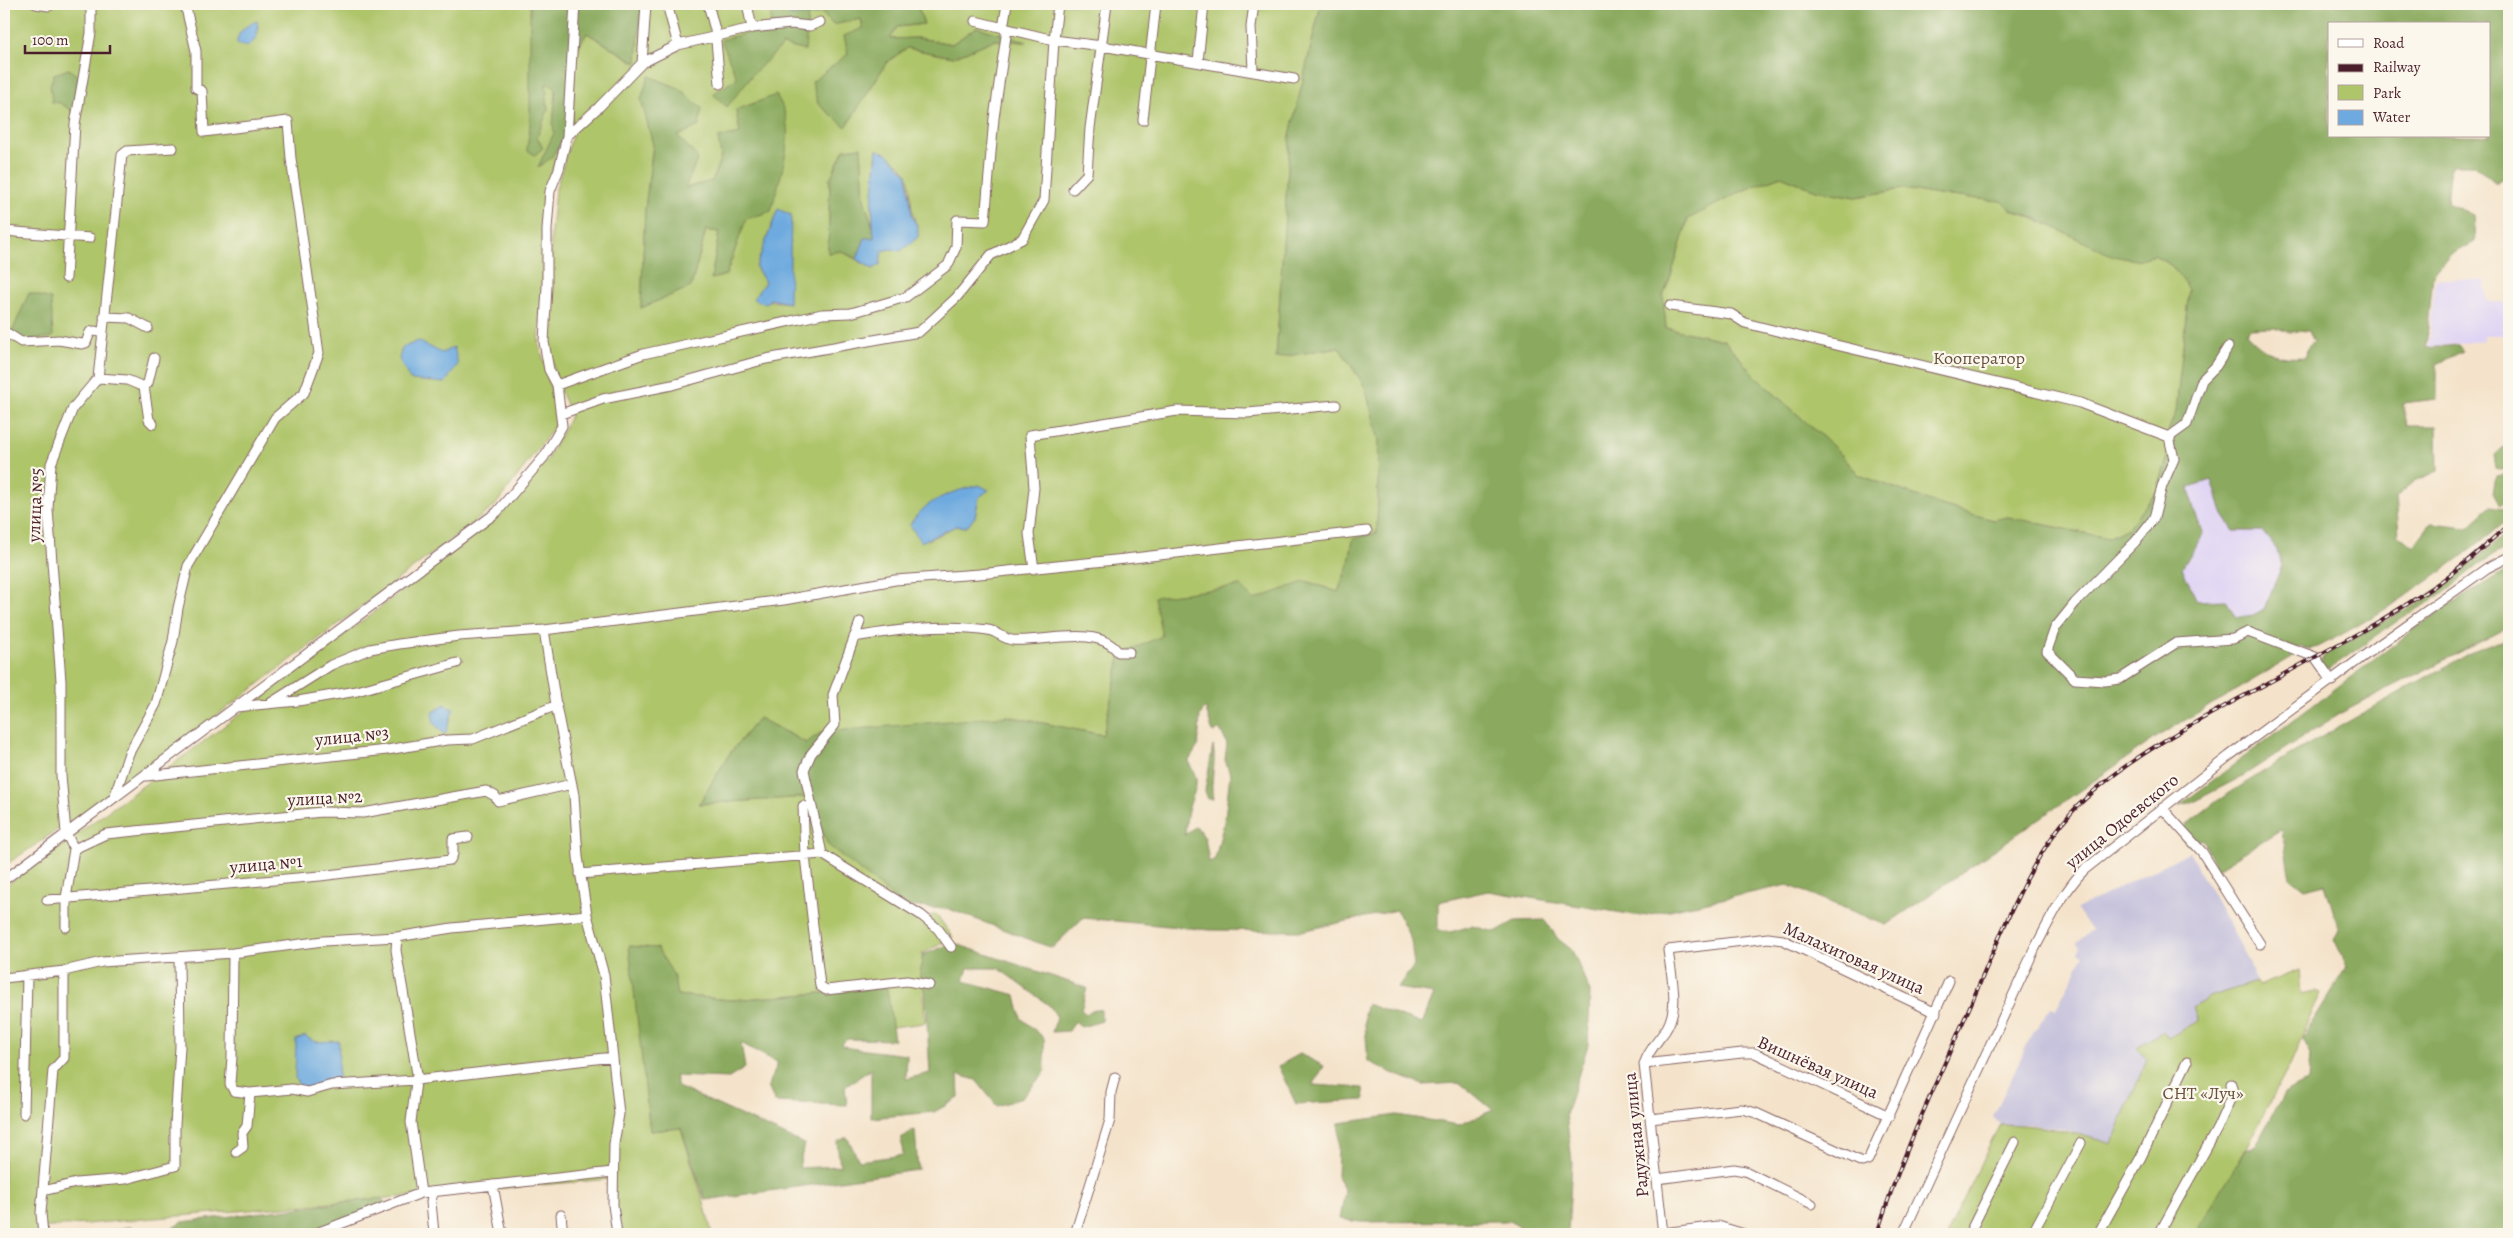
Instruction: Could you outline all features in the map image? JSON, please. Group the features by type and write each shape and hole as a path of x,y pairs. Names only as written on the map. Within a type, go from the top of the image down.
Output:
{"street":[{"path":"36,4 49,6"},
{"path":"66,278 75,124 91,32 91,4"},
{"path":"114,798 129,753 156,704 173,641 178,608 188,566 275,418 304,393 319,353 289,151 288,121 204,132 202,92 196,88 196,51 185,4"},
{"path":"4,880 497,512 544,457 562,426 557,385 549,370 544,342 548,286 547,229 550,191 559,169 568,136 575,4"},
{"path":"642,64 646,4"},
{"path":"667,4 678,45"},
{"path":"708,4 715,37 720,84"},
{"path":"747,4 752,28"},
{"path":"557,385 643,354 822,314 851,313 906,298 948,265 956,247 957,220 984,220 1007,4"},
{"path":"561,414 603,399 672,385 766,358 919,332 956,298 991,255 1022,239 1044,200 1058,4"},
{"path":"1073,189 1087,174 1090,128 1107,4"},
{"path":"1143,120 1156,4"},
{"path":"1198,62 1204,4"},
{"path":"1253,70 1252,27 1254,4"},
{"path":"975,21 1054,40 1253,70 1294,79"},
{"path":"568,136 642,64 678,45 752,28 791,24 810,26 820,22"},
{"path":"144,387 127,380 98,378 122,155 127,151 174,148"},
{"path":"4,231 90,238"},
{"path":"1670,306 1731,314 1745,323 2080,403 2169,437"},
{"path":"104,317 129,318 148,328"},
{"path":"4,331 21,342 58,340 82,344 86,343 90,332 102,333"},
{"path":"2169,437 2187,424 2202,380 2216,366 2228,347"},
{"path":"153,424 149,420 144,387 148,382 154,358"},
{"name":"улица №5","path":"66,833 61,775 61,681 49,518 51,464 73,408 98,378"},
{"path":"1034,568 1029,534 1034,488 1030,435 1177,412 1248,413 1336,405"},
{"path":"2169,437 2174,459 2162,486 2154,518 2135,542 2055,628 2047,651 2075,679 2105,681 2120,679 2176,643 2233,639 2248,632 2315,657 2332,680"},
{"path":"269,704 331,665 370,650 459,636 544,630 784,600 895,580 1034,568 1367,531"},
{"name":"улица Одоевского","path":"1902,1234 2034,950 2065,893 2084,870 2162,808 2332,680 2487,568 2509,557"},
{"path":"822,854 804,770 811,754 835,725 833,695 860,622"},
{"path":"854,637 937,626 990,630 1010,640 1096,636 1118,652 1129,652"},
{"path":"544,630 556,705 572,784 580,874 587,915 604,974 619,1114 614,1144 613,1172 613,1205 617,1234"},
{"path":"236,707 357,691 457,663"},
{"name":"улица №3","path":"144,776 387,750 447,740 473,739 556,705"},
{"name":"улица №2","path":"74,849 106,834 322,812 363,813 486,791 495,796 498,801 521,794 572,784"},
{"path":"803,806 805,856 820,986 826,990 907,981 929,985"},
{"path":"2162,808 2202,852 2260,944"},
{"path":"66,833 74,849 66,898 66,927"},
{"name":"улица №1","path":"47,900 320,876 450,860 453,854 453,839 468,838"},
{"path":"580,874 822,854 921,915 938,929 951,947"},
{"path":"4,978 64,971 102,962 232,953 323,942 397,937 452,928 587,915"},
{"path":"397,937 396,950 417,1074 411,1122 421,1193"},
{"name":"Малахитовая улица","path":"1668,950 1768,938 1782,940 1936,1013"},
{"name":"Радужная улица","path":"1663,1233 1644,1064 1649,1051 1666,1029 1673,1012 1674,994 1668,950"},
{"path":"232,953 232,1057 230,1084 234,1091 250,1093 292,1089 307,1092 332,1085 416,1080 613,1057"},
{"path":"43,1191 76,1183 126,1180 175,1166 175,1125 180,1047 179,957"},
{"path":"43,1234 41,1213 53,1070 64,1058 64,971"},
{"path":"24,1114 27,975"},
{"path":"1650,1119 1742,1109 1756,1113 1862,1162 1868,1160 1949,981"},
{"name":"Вишнёвая улица","path":"1644,1064 1754,1053 1889,1116"},
{"path":"2098,1234 2141,1157 2187,1062"},
{"path":"1075,1234 1110,1120 1111,1092 1115,1077"},
{"path":"2159,1234 2217,1129 2233,1093 2231,1084"},
{"path":"236,1152 243,1147 242,1133 247,1126 250,1093"},
{"path":"1969,1234 2015,1142"},
{"path":"2032,1234 2081,1143"},
{"path":"1657,1179 1734,1169 1745,1171 1812,1204"},
{"path":"314,1234 421,1193 613,1172"},
{"path":"493,1185 502,1234"},
{"path":"433,1192 431,1202 434,1234"},
{"path":"561,1215 563,1234"},
{"path":"1663,1233 1718,1226 1744,1234"}],"shaded area":[{"path":"2436,279 2485,280 2487,301 2507,303 2506,335 2484,335 2484,341 2428,347"},
{"path":"2210,474 2312,533 2255,627 2187,616 2177,568 2181,483"},
{"path":"2189,852 2249,961 2256,982 2209,997 2198,1020 2168,1038 2137,1047 2147,1059 2112,1144 2064,1129 2027,1124 2000,1124 1993,1117 2032,1034 2051,1007 2056,1009 2084,955 2078,953 2080,947 2077,942 2092,931 2077,909"}],"green space":[{"path":"4,4 565,4 563,135 547,187 542,227 543,284 539,342 556,410 556,425 494,507 127,783 4,866","holes":["79,77 73,111 60,103"]},
{"path":"530,4 641,4 637,63 587,33 574,55 572,125 551,158 538,167 554,133 556,90 552,85 546,84 548,110 537,137 543,148 535,155 527,150 530,124"},
{"path":"641,4 789,4 789,15 814,15 821,12 833,24 861,19 863,28 848,54 846,127 887,62 907,48 953,57 994,40 1024,42 977,27 952,44 918,38 889,39 897,27 924,24 917,4 1321,4 1290,135 1276,358 1339,347 1365,387 1379,440 1377,533 1354,539 1349,563 1338,592 1306,581 1121,654 1103,735 1007,716 806,743 759,718 730,753 699,804 807,797 916,921 936,914 953,937 922,954 925,1023 892,1027 886,988 731,1000 676,995 673,974 644,1078 650,1131 681,1128 712,1234 619,1234 610,1179 39,1228 34,1234 4,1234 4,887 203,742 499,517 547,460 571,415 557,385 549,342 551,230 555,192 572,136 574,54 587,33 636,63","holes":["736,110 771,211 746,219 726,275 712,279 719,232 706,230 691,286 641,308 645,209 653,145 684,188 712,182 721,156 719,139 740,134","861,148 864,200 873,227 872,205 877,150 890,156 898,163 905,170 909,180 913,214 918,228 890,248 882,251 873,269 841,251 828,253 830,179 844,149","778,209 789,303 754,299 765,282 756,267","988,490 979,497 975,517 966,527 956,526 928,540 910,525 917,516 934,503 955,496"]},
{"path":"771,4 789,4 789,15 808,15 805,51 783,45 752,75 727,107 713,94 737,78 721,40 771,26"},
{"path":"818,4 917,4 924,24 897,27 890,39 918,38 952,44 977,27 1027,42 994,40 953,57 907,48 887,62 846,127 818,104 812,82 848,54 844,36 863,28 861,19 833,25 821,12"},
{"path":"1321,4 2509,4 2509,172 2496,183 2475,165 2451,165 2447,203 2473,215 2475,242 2449,255 2433,275 2426,348 2458,345 2463,351 2437,364 2437,399 2403,403 2407,426 2437,426 2438,471 2415,481 2396,497 2399,535 2413,547 2431,523 2468,527 2491,506 2509,509 2509,518 2441,572 2370,619 2318,647 2310,649 2298,647 2292,657 2160,735 1886,925 1788,885 1641,916 1488,891 1438,902 1438,931 1450,932 1472,926 1495,932 1515,921 1545,920 1558,939 1572,950 1590,992 1588,1045 1566,1114 1572,1161 1568,1234 1533,1234 1509,1221 1360,1222 1340,1219 1345,1191 1337,1176 1339,1123 1397,1115 1459,1125 1493,1110 1460,1083 1423,1085 1368,1061 1364,1013 1367,1004 1422,1024 1434,994 1397,988 1414,966 1411,940 1397,910 1302,931 1210,930 1083,918 1052,948 949,909 904,906 828,845 807,797 699,804 730,753 759,718 806,743 822,732 1007,716 1103,735 1121,654 1162,636 1154,597 1241,586 1254,600 1306,581 1338,592 1349,563 1353,539 1377,533 1379,440 1365,387 1339,347 1276,358 1290,135","holes":["1781,176 1816,190 1856,197 1903,189 1938,195 2001,201 2012,210 2037,219 2113,256 2136,260 2155,255 2172,266 2189,289 2176,412 2164,441 2168,441 2170,449 2158,490 2128,528 2108,538 2008,517 1993,520 1944,506 1859,475 1836,449 1758,379 1724,340 1666,328 1663,296 1688,219 1742,191","2274,327 2289,332 2309,331 2314,342 2307,348 2306,357 2288,357 2273,354 2260,346 2246,333 2249,328","2212,480 2223,515 2234,531 2262,531 2277,550 2282,566 2264,609 2253,615 2236,618 2226,600 2197,601 2182,568 2203,534 2193,507 2189,487","1205,707 1213,733 1220,729 1227,744 1225,760 1230,774 1225,818 1215,859 1209,862 1205,838 1196,826 1185,835 1187,814 1196,786 1193,769 1188,762 1198,746 1200,716"]},
{"path":"69,69 79,77 74,112 60,103 52,102 50,85 54,74"},
{"path":"649,76 679,88 702,108 699,126 678,136 698,158 685,188 712,181 721,156 718,138 740,134 736,110 776,95 783,108 787,122 787,137 783,167 771,211 746,219 726,275 711,279 719,232 706,230 691,287 641,308 645,209 653,145 641,99"},
{"path":"861,147 864,200 873,227 874,238 865,238 857,259 841,251 828,253 830,179 844,149"},
{"name":"Кооператор","path":"1781,176 1816,190 1856,197 1903,189 1938,195 2001,201 2012,210 2136,260 2155,255 2172,266 2189,289 2176,412 2164,441 2168,441 2170,448 2158,490 2128,528 2108,538 2008,517 1993,520 1944,506 1859,475 1836,449 1758,379 1724,340 1666,328 1663,296 1688,219 1742,191"},
{"path":"29,293 51,299 53,337 26,340 11,334"},
{"path":"2504,447 2509,449 2509,466 2504,470 2496,468 2494,455"},
{"path":"2496,476 2509,476 2509,488 2506,499 2500,505 2493,492"},
{"path":"2509,530 2509,546 2482,562 2434,600 2403,617 2329,669 2321,664 2321,659 2324,655 2429,596 2462,572"},
{"path":"2509,571 2509,627 2339,714 2241,777 2189,804 2179,806 2428,619 2498,575"},
{"path":"2509,638 2509,1234 2205,1234 2199,1227 2246,1149 2256,1146 2284,1094 2308,1081 2310,1054 2302,1039 2347,966 2334,939 2339,930 2325,884 2304,889 2290,878 2282,831 2280,830 2217,869 2203,839 2188,845 2177,832 2217,801 2288,756 2467,654"},
{"path":"1213,746 1213,799 1208,799 1205,791"},
{"path":"953,943 1087,988 1081,1010 1086,1014 1094,1009 1101,1010 1101,1021 1082,1027 1075,1021 1069,1031 1052,1032 1057,1017 1050,1006 998,968 968,968 964,981 1016,995 1021,1018 1044,1038 1045,1072 1022,1098 997,1106 976,1080 958,1075 959,1098 934,1112 871,1118 871,1069 845,1087 847,1105 775,1102 768,1087 778,1063 741,1043 745,1068 729,1078 675,1076 678,1087 804,1144 799,1168 840,1166 837,1142 847,1137 859,1161 903,1155 901,1138 915,1130 918,1170 705,1200 681,1128 650,1131 629,946 657,948 673,974 677,995 731,1000 887,988 894,1040 847,1039 841,1045 849,1048 907,1055 906,1079 930,1073 925,987 919,981 923,955"},
{"name":"СНТ «Луч»","path":"2299,970 2301,994 2315,991 2320,993 2291,1063 2200,1234 1947,1234 2000,1124 2057,1130 2112,1144 2147,1059 2137,1047 2163,1031 2168,1038 2198,1021 2193,1008 2209,997 2256,982 2258,986"},
{"path":"1300,1054 1324,1066 1313,1085 1363,1088 1364,1100 1296,1104 1278,1066"},
{"path":"381,1198 385,1202 317,1234 163,1234 182,1222"},
{"path":"131,1226 137,1234 96,1234"}],"water":[{"path":"789,4 818,4 821,12 814,15 789,15"},
{"path":"257,21 258,33 253,42 247,47 237,44 240,33"},
{"path":"877,150 887,153 907,174 912,216 918,228 918,237 901,251 890,249 882,251 880,265 873,269 857,259 865,238 874,238 872,205"},
{"path":"778,209 791,215 789,303 770,299 766,304 753,299 765,282 756,267"},
{"path":"418,341 442,353 454,347 458,364 445,383 410,380 399,359 402,348"},
{"path":"979,485 989,490 979,497 975,517 966,527 956,526 921,542 910,525 923,509 949,494"},
{"path":"445,704 449,708 454,708 445,735 434,723 432,713"},
{"path":"305,1036 315,1042 339,1041 338,1079 321,1081 317,1088 301,1089 295,1078 296,1040"}],"railway":[{"path":"1877,1234 1907,1150 2016,900 2047,845 2064,821 2084,800 2128,764 2176,733 2338,645 2398,610 2455,571 2509,524"}]}
